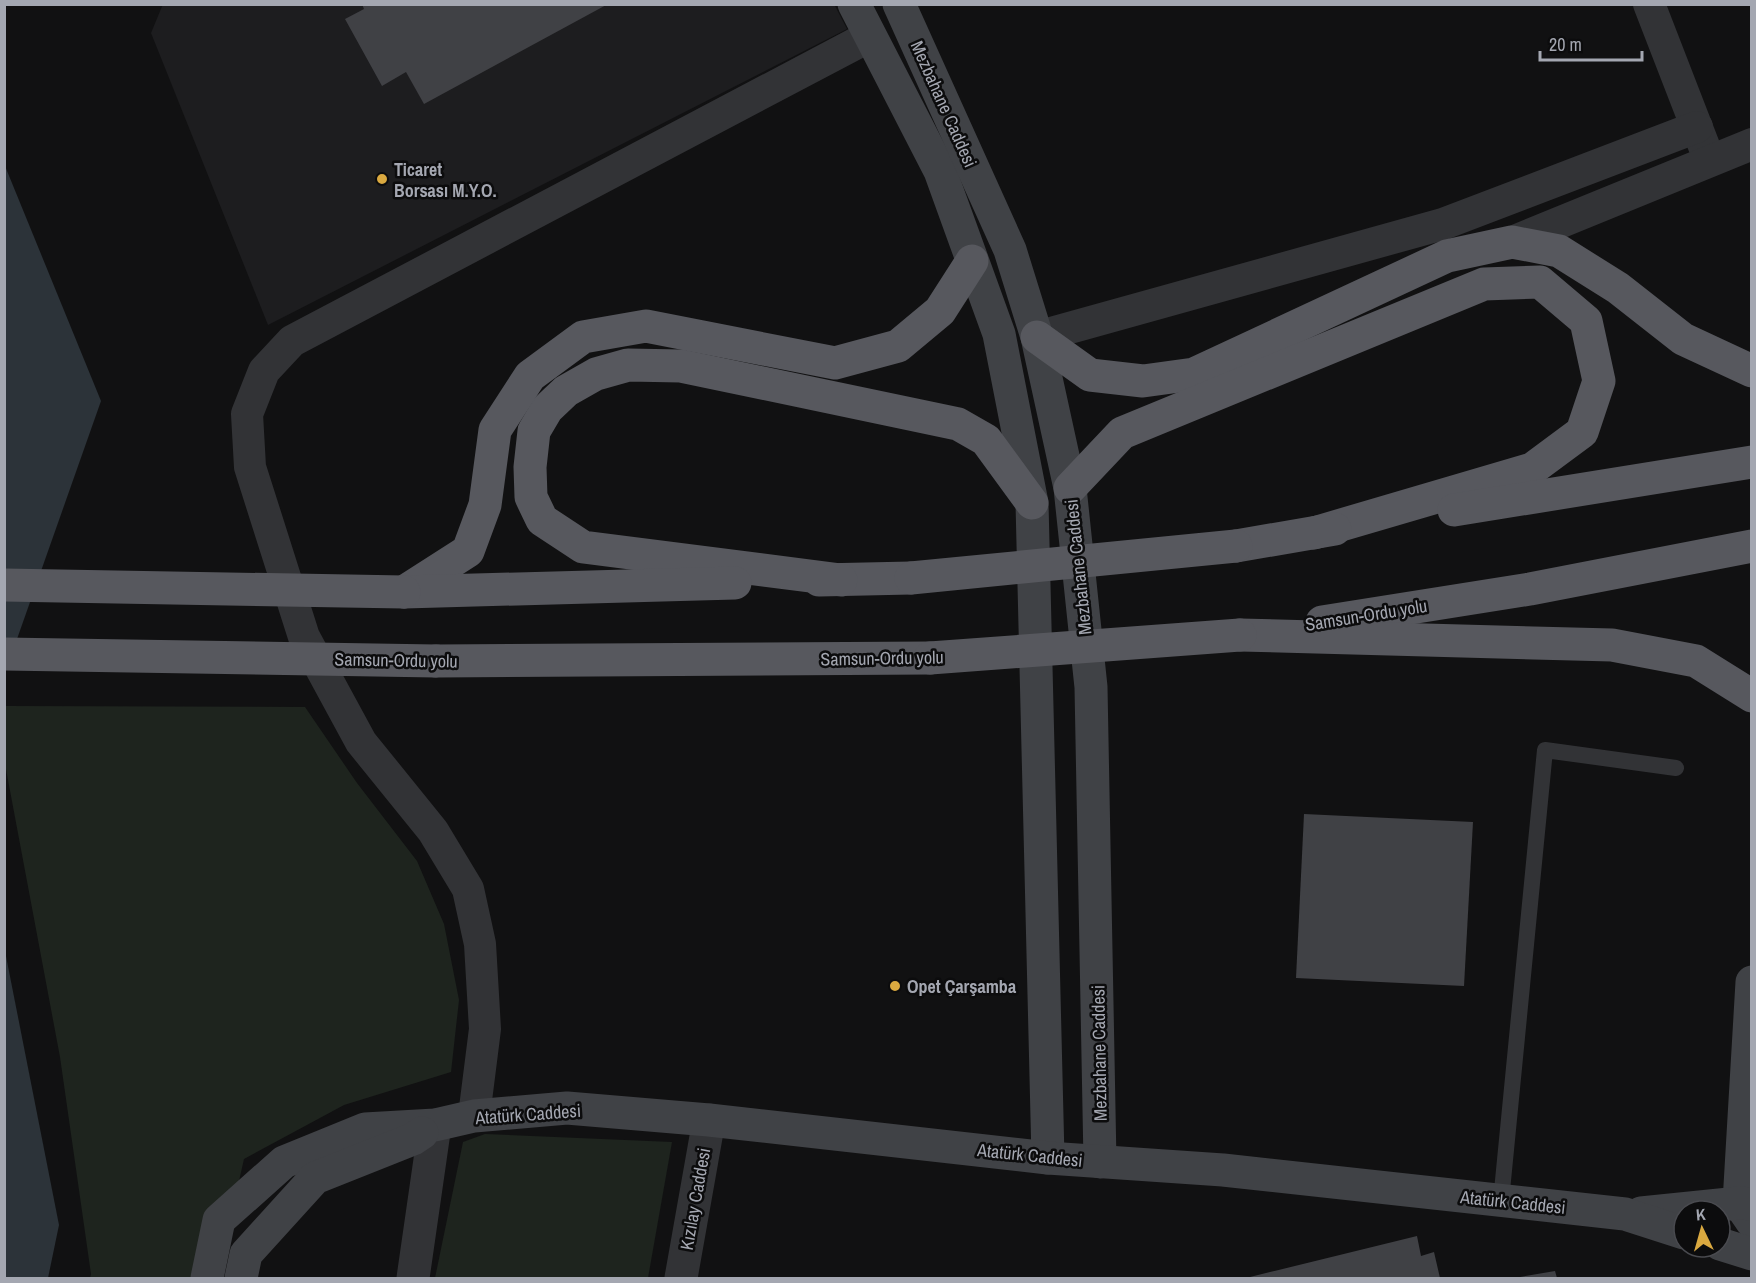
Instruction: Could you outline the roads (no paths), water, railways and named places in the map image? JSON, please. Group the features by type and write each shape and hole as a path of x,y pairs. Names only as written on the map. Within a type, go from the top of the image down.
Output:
{"highway":[{"path":"1037,337 1090,375 1143,381 1194,374 1447,256 1512,242 1559,251 1618,288 1683,339 1752,371"},
{"path":"404,592 468,551 485,504 495,430 530,376 583,337 646,326 835,363 898,346 940,311 972,261"},
{"path":"1070,488 1122,433 1484,284 1540,282 1586,321 1599,381 1582,432 1532,469 1314,533"},
{"path":"841,580 583,548 542,520 531,496 530,467 534,431 547,409 566,391 596,374 628,365 681,366 958,424 986,440 1032,503"},
{"path":"4,585 404,592 910,578 1236,546 1752,462"},
{"name":"Samsun-Ordu yolu","path":"4,654 436,662 930,658 1240,635 1530,589 1752,546"},
{"path":"1240,635 1612,645 1696,661 1752,696"}],"main road":[{"name":"Mezbahane Caddesi","path":"854,4 940,171 999,334 1032,503 1048,1158"},
{"name":"Mezbahane Caddesi","path":"899,4 1010,250 1037,337 1070,488 1091,687 1100,1162"},
{"path":"1625,1214 1748,1210 1752,982"},
{"name":"Atatürk Caddesi","path":"207,1278 219,1220 284,1162 365,1129 435,1125 474,1116 567,1108 709,1120 1048,1158 1223,1170 1625,1214"},
{"name":"Atatürk Caddesi","path":"241,1278 246,1254 315,1178 412,1139 435,1125"},
{"path":"1625,1214 1672,1229"},
{"path":"1732,1248 1752,1254"}],"street":[{"path":"1649,4 1709,161"},
{"path":"474,1116 485,1029 480,944 468,889 433,831 361,742 304,637 250,467 248,414 264,371 292,341 870,36"},
{"path":"1037,337 1443,224 1697,127"},
{"path":"1512,242 1752,144"},
{"name":"Kızılay Caddesi","path":"681,1278 709,1120"},
{"path":"413,1278 435,1125"}],"lane":[{"path":"1501,1201 1545,750 1676,768"}],"place":[{"name":"Ticaret Borsası M.Y.O.","path":"382,179"},
{"name":"Opet Çarşamba","path":"895,986"}]}
